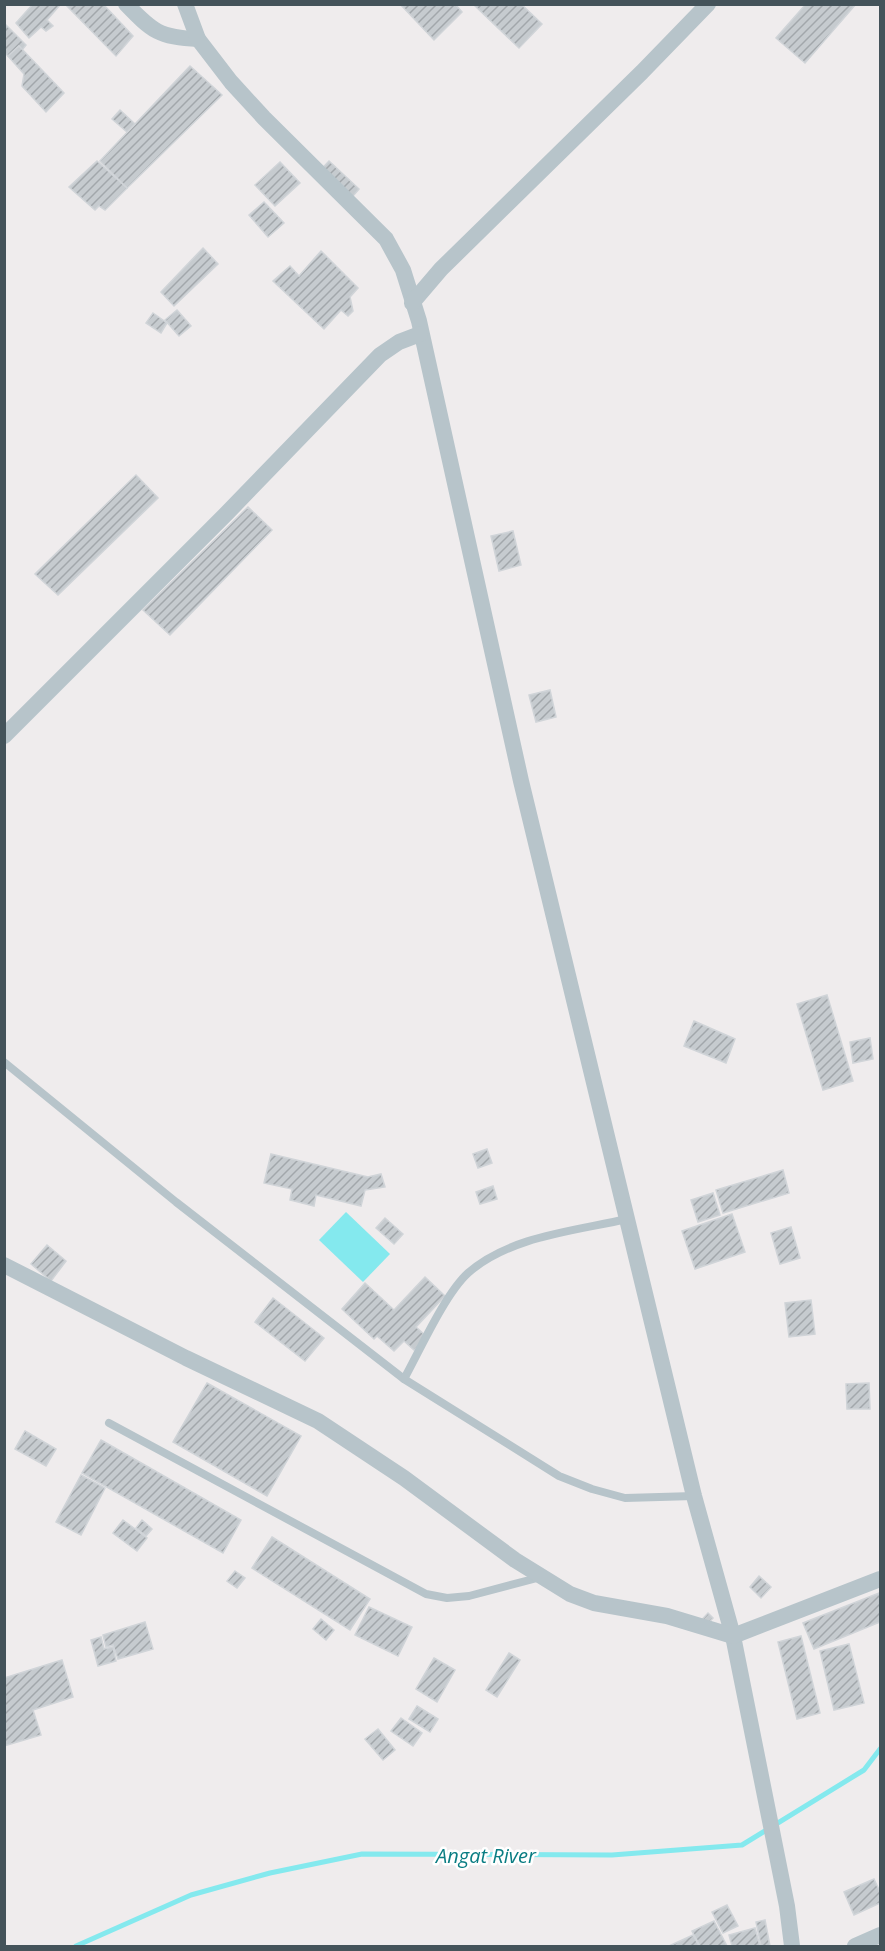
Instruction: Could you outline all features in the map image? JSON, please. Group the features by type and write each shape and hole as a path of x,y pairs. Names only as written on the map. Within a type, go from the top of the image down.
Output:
{"street":[{"path":"126,4 152,29 164,35 198,39"},
{"path":"185,4 198,39 231,82 386,240 403,270 418,321 521,781 627,1220 694,1496 733,1636 787,1906 792,1947"},
{"path":"412,303 441,269 708,4"},
{"path":"4,736 227,513 380,355 399,342 420,334"},
{"path":"4,1265 186,1359 318,1421 404,1478 542,1577 570,1594 594,1603 667,1616 733,1636 880,1579"},
{"path":"855,1947 880,1935"}],"lane":[{"path":"4,1062 176,1202 404,1379 559,1476 592,1489 625,1498 694,1496"},
{"path":"404,1379 447,1301 467,1275 489,1258 516,1246 543,1238 627,1220"},
{"path":"109,1424 426,1594 447,1598 469,1596 542,1577"}],"water":[{"path":"346,1212 390,1254 363,1282 319,1240"}],"building":[{"path":"33,4 60,5 47,20 53,26 46,31 41,27 29,38 16,23"},
{"path":"65,4 103,4 133,36 116,56"},
{"path":"400,4 455,4 462,12 434,40"},
{"path":"473,4 521,4 542,24 519,48"},
{"path":"806,4 856,4 805,63 776,38"},
{"path":"4,23 26,45 22,50 19,46 8,56 4,52"},
{"path":"19,46 64,93 46,112 22,86 24,74 8,56"},
{"path":"190,66 222,95 127,188 100,161"},
{"path":"120,110 135,124 127,132 112,119"},
{"path":"97,161 127,188 105,210 99,206 95,210 69,187"},
{"path":"329,161 359,189 346,204 315,176"},
{"path":"280,162 300,183 275,206 255,185"},
{"path":"264,202 284,223 268,237 249,215"},
{"path":"203,248 218,264 174,306 161,292"},
{"path":"321,251 358,288 350,297 353,311 348,316 341,310 324,329 273,281 290,266 299,276"},
{"path":"177,310 191,326 179,336 165,320"},
{"path":"153,313 167,323 161,333 146,323"},
{"path":"136,475 158,498 58,595 35,574"},
{"path":"248,507 272,530 170,635 143,610"},
{"path":"513,531 521,565 499,571 491,536"},
{"path":"550,690 556,717 536,722 529,695"},
{"path":"827,995 853,1081 823,1090 797,1004"},
{"path":"694,1021 735,1039 726,1063 684,1046"},
{"path":"870,1038 873,1059 853,1063 850,1042"},
{"path":"487,1149 492,1163 478,1168 473,1154"},
{"path":"271,1154 368,1177 381,1174 385,1187 365,1190 361,1206 316,1195 314,1206 290,1200 292,1189 264,1183"},
{"path":"783,1170 789,1193 723,1213 716,1190"},
{"path":"493,1186 497,1199 480,1204 476,1192"},
{"path":"713,1193 720,1215 698,1222 691,1200"},
{"path":"732,1214 745,1252 695,1269 682,1231"},
{"path":"385,1218 403,1234 394,1244 376,1228"},
{"path":"791,1227 800,1258 780,1264 771,1233"},
{"path":"47,1245 66,1261 51,1281 31,1264"},
{"path":"425,1277 445,1296 416,1327 427,1337 414,1350 404,1341 394,1351 377,1336 374,1339 342,1309 365,1283 394,1310"},
{"path":"273,1298 324,1338 305,1361 255,1322"},
{"path":"811,1300 815,1334 789,1337 785,1303"},
{"path":"207,1383 301,1436 267,1496 173,1442"},
{"path":"869,1383 870,1409 847,1409 846,1384"},
{"path":"25,1431 56,1449 46,1466 15,1449"},
{"path":"101,1440 241,1520 223,1553 82,1473"},
{"path":"81,1475 105,1488 81,1535 56,1522"},
{"path":"123,1520 147,1538 137,1551 113,1533"},
{"path":"142,1520 152,1529 146,1536 136,1528"},
{"path":"272,1537 370,1599 350,1630 252,1568"},
{"path":"235,1571 245,1578 237,1588 227,1581"},
{"path":"759,1576 771,1587 761,1598 750,1587"},
{"path":"879,1593 880,1622 814,1649 803,1623"},
{"path":"369,1607 412,1627 398,1656 355,1635"},
{"path":"708,1613 713,1618 701,1631 696,1626"},
{"path":"321,1619 334,1630 326,1640 313,1629"},
{"path":"145,1622 153,1649 118,1659 113,1645 106,1647 103,1635"},
{"path":"801,1636 820,1713 797,1719 778,1642"},
{"path":"101,1637 104,1649 113,1647 116,1661 98,1666 91,1640"},
{"path":"849,1644 864,1703 834,1710 820,1651"},
{"path":"509,1653 520,1660 497,1697 486,1690"},
{"path":"434,1658 455,1670 437,1702 416,1689"},
{"path":"62,1660 73,1697 33,1710 41,1735 4,1746 4,1678"},
{"path":"417,1706 438,1719 430,1732 409,1719"},
{"path":"401,1718 422,1733 413,1746 391,1731"},
{"path":"378,1729 395,1750 383,1760 365,1739"},
{"path":"874,1879 880,1892 880,1903 854,1915 844,1892"},
{"path":"727,1905 738,1926 723,1933 712,1912"},
{"path":"765,1920 770,1946 761,1946 756,1922"},
{"path":"714,1921 727,1946 700,1946 692,1931"},
{"path":"755,1928 760,1946 732,1946 729,1935"},
{"path":"693,1935 699,1946 669,1946"}],"waterway":[{"name":"Angat River","path":"76,1946 191,1895 270,1873 362,1854 612,1855 742,1845 864,1770 880,1749"}]}
